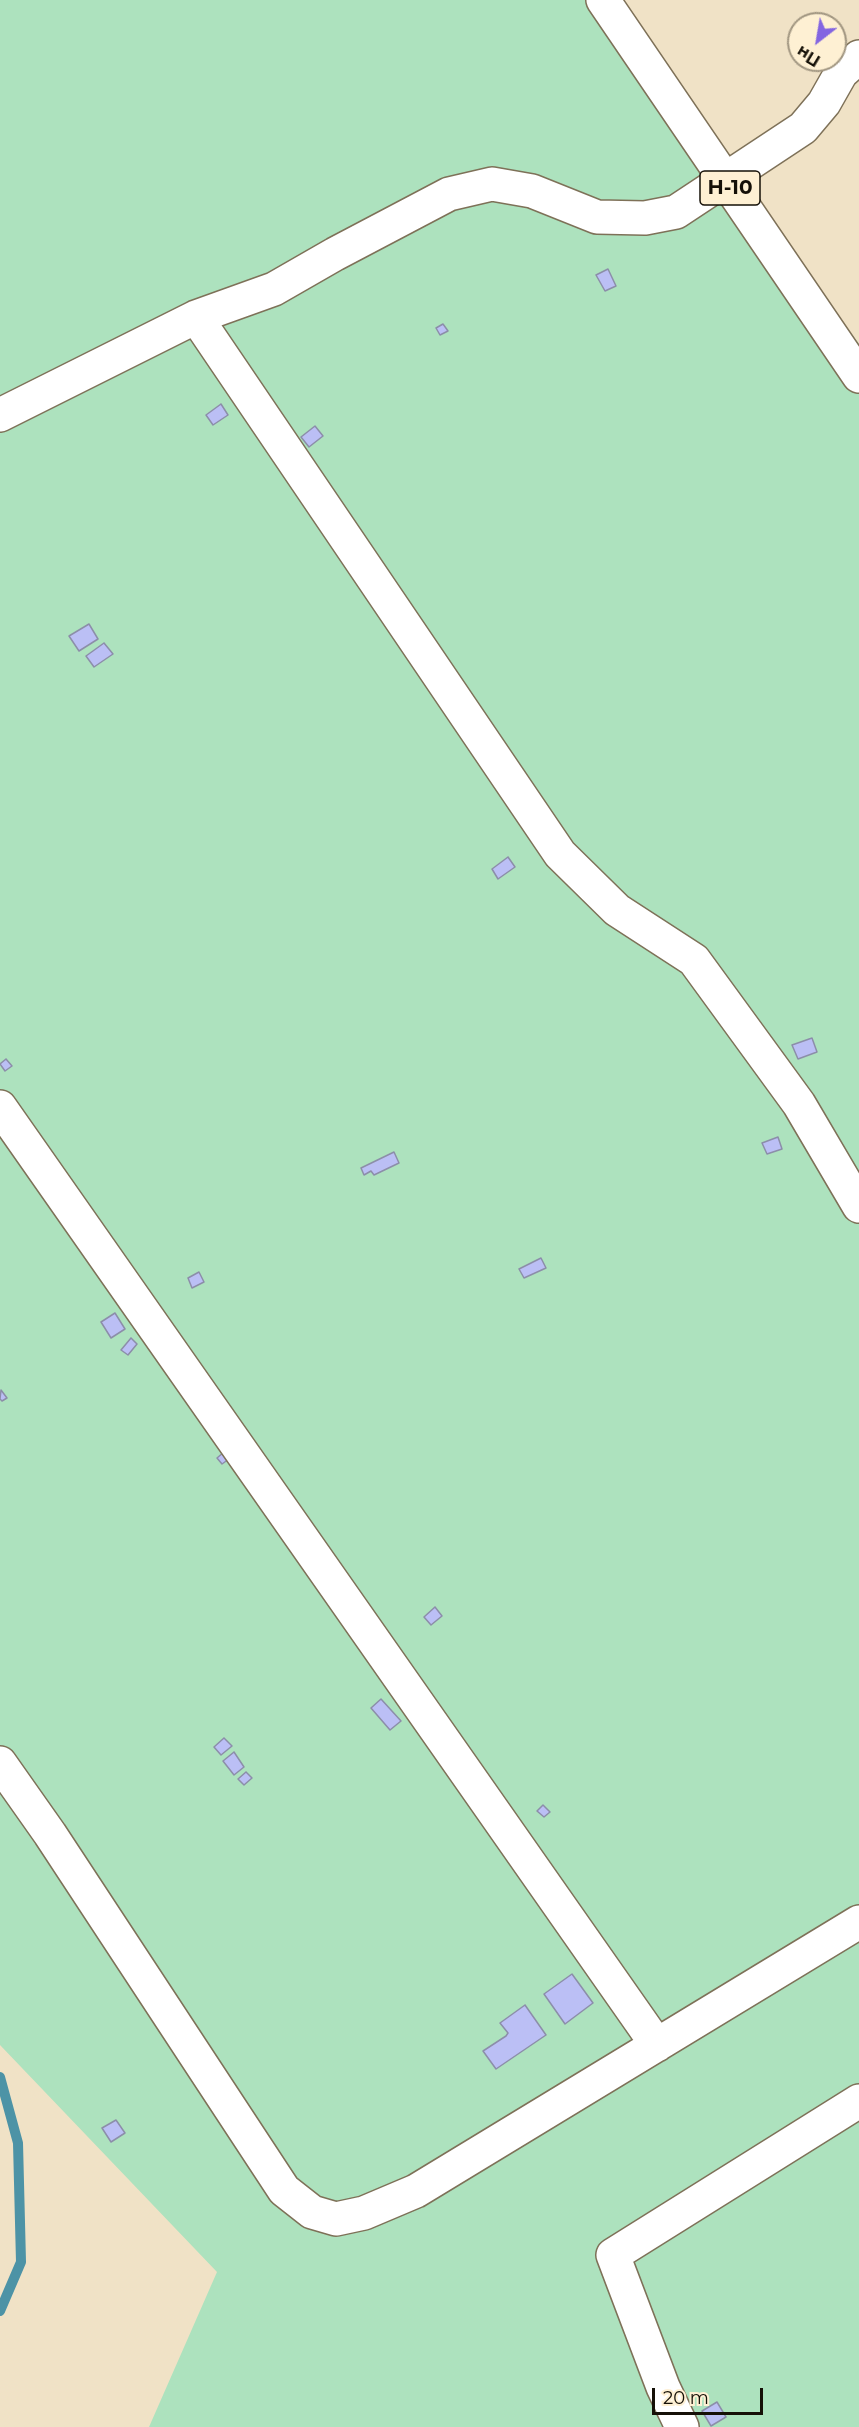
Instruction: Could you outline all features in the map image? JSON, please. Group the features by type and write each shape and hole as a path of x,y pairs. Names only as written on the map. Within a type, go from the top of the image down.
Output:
{"street":[{"name":"Н-10","path":"603,0 859,376"},
{"path":"0,415 196,316 274,289 334,254 449,194 492,184 532,191 597,217 645,218 676,212 803,128 824,103 842,73 859,57"},
{"path":"196,316 560,854 617,910 694,960 799,1104 859,1206"},
{"path":"0,1107 657,2045"},
{"path":"0,1763 75,1872 284,2190 312,2212 336,2219 364,2213 416,2191 859,1922"},
{"path":"682,2427 663,2387 613,2256 859,2101"}],"green space":[{"path":"0,0 608,0 859,344 859,2427 149,2427 217,2272 0,2045"}],"building":[{"path":"608,269 616,286 605,291 596,275"},
{"path":"443,324 448,331 440,335 436,328"},
{"path":"221,404 228,415 213,425 206,415"},
{"path":"315,426 323,436 309,447 301,437"},
{"path":"89,624 98,639 79,651 69,636"},
{"path":"104,643 113,654 94,667 86,656"},
{"path":"508,857 515,867 498,879 492,869"},
{"path":"812,1038 817,1052 798,1059 792,1045"},
{"path":"6,1059 12,1066 5,1071 0,1064"},
{"path":"778,1137 782,1149 767,1154 762,1143"},
{"path":"394,1152 399,1163 374,1175 371,1171 364,1175 361,1168"},
{"path":"541,1258 546,1268 524,1278 519,1269"},
{"path":"199,1272 204,1282 192,1288 188,1278"},
{"path":"115,1313 125,1329 111,1338 101,1322"},
{"path":"131,1338 137,1344 128,1355 121,1350"},
{"path":"1,1390 7,1398 2,1401 0,1399"},
{"path":"224,1452 229,1459 222,1464 217,1458"},
{"path":"435,1607 442,1616 431,1625 424,1617"},
{"path":"381,1699 401,1721 390,1730 371,1708"},
{"path":"224,1738 232,1746 221,1755 214,1747"},
{"path":"234,1752 244,1767 234,1775 223,1761"},
{"path":"246,1772 252,1778 244,1785 238,1779"},
{"path":"543,1805 550,1812 544,1817 537,1811"},
{"path":"572,1974 593,2003 565,2024 544,1994"},
{"path":"525,2005 546,2035 496,2069 483,2051 506,2036 508,2033 500,2023"},
{"path":"116,2120 125,2133 111,2142 102,2128"},
{"path":"717,2402 726,2417 711,2426 702,2411"}],"waterway":[{"path":"0,2077 18,2143 21,2262 0,2311"}]}
